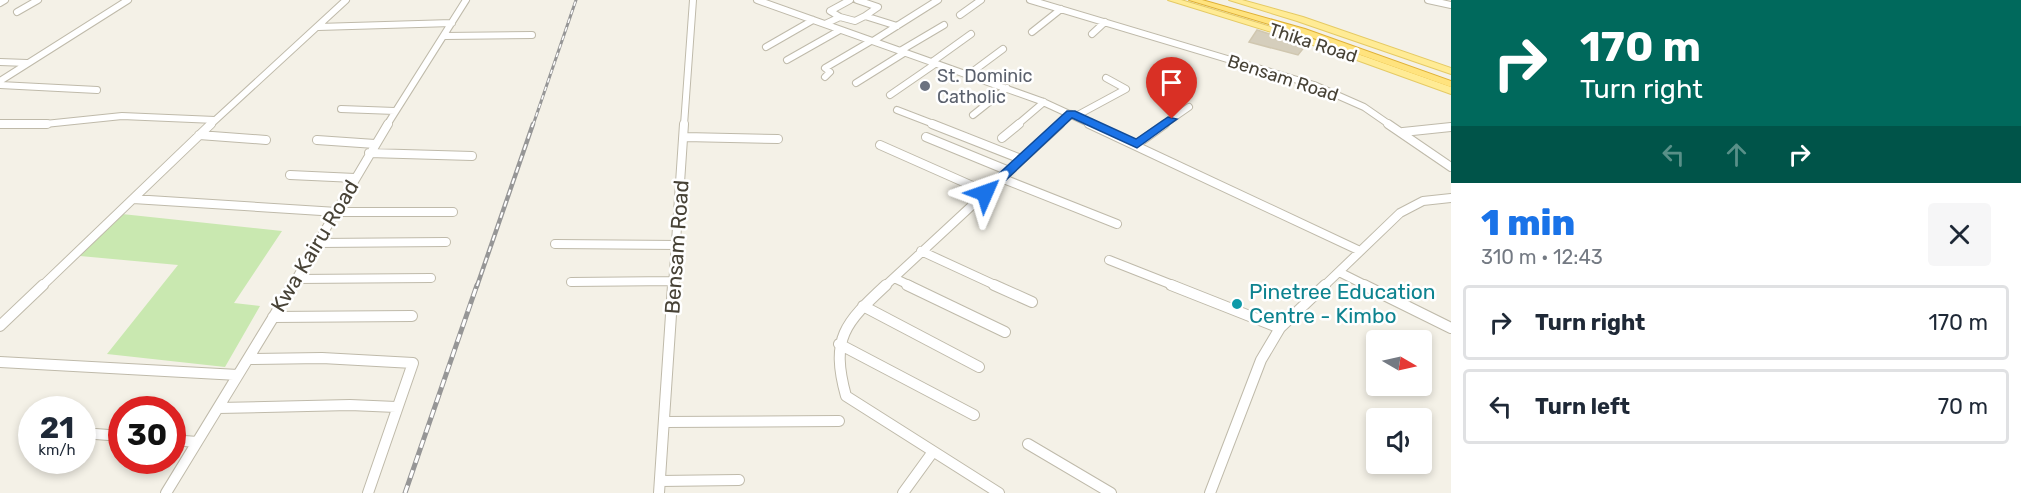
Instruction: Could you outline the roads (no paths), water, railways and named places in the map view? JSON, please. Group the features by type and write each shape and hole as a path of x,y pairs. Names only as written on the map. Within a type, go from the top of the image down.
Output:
{"highway":[{"name":"Thika Road","path":"1193,0 1304,29"},
{"name":"Thika Road","path":"1213,0 1451,77"},
{"path":"1304,29 1451,84"}],"main road":[{"name":"Thika Road","path":"1172,0 1323,45 1451,91"},
{"name":"Thika Road","path":"1233,0 1311,23 1451,71"}],"street":[{"path":"0,3 5,0"},
{"path":"17,12 38,0"},
{"path":"0,81 128,0"},
{"path":"0,326 199,135 346,0"},
{"name":"Kwa Kairu Road","path":"166,493 337,212 369,153 466,0"},
{"name":"Bensam Road","path":"659,487 693,0"},
{"path":"758,0 1044,102 1358,250"},
{"path":"850,0 830,10 855,21 878,7 857,0"},
{"path":"825,77 830,72 825,68 938,0"},
{"path":"960,15 981,0"},
{"path":"1428,0 1451,5"},
{"name":"Bensam Road","path":"1035,1 1314,85 1364,107 1451,166"},
{"path":"1032,32 1061,9"},
{"path":"825,24 840,16"},
{"path":"865,16 897,26"},
{"path":"766,47 813,20"},
{"path":"1092,34 1105,22"},
{"path":"317,27 452,23"},
{"path":"856,83 944,25"},
{"path":"787,60 840,30"},
{"path":"890,95 971,34"},
{"path":"445,36 532,35"},
{"path":"968,75 1004,49"},
{"path":"0,62 28,63"},
{"path":"999,493 932,453 846,396 841,378 839,344 844,330 863,306 1022,159 1074,115 1126,88 1106,78"},
{"path":"0,85 97,90"},
{"path":"973,115 1007,88"},
{"path":"1002,138 1044,102"},
{"path":"1137,144 1189,107"},
{"path":"341,109 395,111"},
{"path":"897,110 1022,159"},
{"path":"0,124 45,124 122,116 215,120"},
{"path":"1403,132 1451,127"},
{"path":"199,135 266,140"},
{"path":"685,137 778,139"},
{"path":"926,137 1009,171"},
{"path":"317,140 375,144"},
{"path":"880,145 986,192"},
{"path":"369,153 472,156"},
{"path":"290,175 355,178"},
{"path":"1001,178 1117,224"},
{"path":"1210,493 1261,360 1280,328 1339,272 1358,250 1411,206 1451,198"},
{"path":"134,199 337,212 453,212"},
{"path":"318,243 446,242"},
{"path":"555,244 677,244"},
{"path":"921,251 1032,302"},
{"path":"1109,260 1280,328"},
{"path":"1339,272 1451,328"},
{"path":"296,279 431,278"},
{"path":"894,278 1005,332"},
{"path":"571,282 675,282"},
{"path":"863,306 979,367"},
{"path":"273,317 412,316"},
{"path":"839,344 974,415"},
{"path":"248,359 322,358 413,363 368,493"},
{"path":"0,362 238,375"},
{"path":"218,408 350,405 396,407"},
{"path":"665,422 839,421"},
{"path":"186,441 197,442"},
{"path":"1028,444 1111,493"},
{"path":"903,493 932,453"},
{"path":"659,487 739,480"}],"railway":[{"path":"533,125 576,0"},
{"path":"477,286 533,124"},
{"path":"405,493 477,285"}],"place":[{"name":"St. Dominic Catholic","path":"925,86"},
{"name":"Pinetree Education Centre - Kimbo","path":"1237,304"}]}
